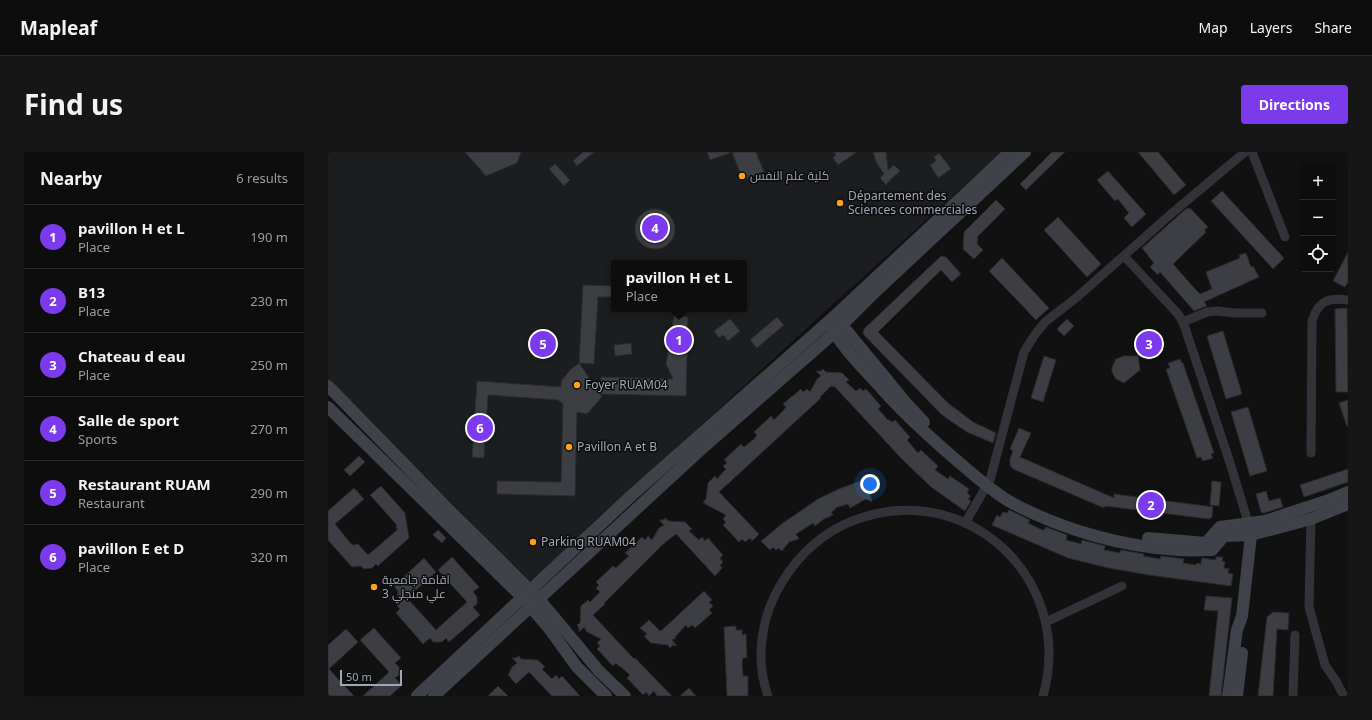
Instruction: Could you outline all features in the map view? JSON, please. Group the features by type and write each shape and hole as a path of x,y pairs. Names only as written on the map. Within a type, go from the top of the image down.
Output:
{"main road":[{"path":"434,693 526,593 632,495 829,320 1010,152"},
{"path":"417,696 434,693 535,603 697,453 838,329 874,293 1025,152"},
{"path":"829,320 929,427 1013,504 1086,534 1113,541 1179,550 1212,550 1224,536 1251,535 1311,519 1348,504"},
{"path":"328,386 446,507 599,671 625,696"},
{"path":"328,407 526,593"},
{"path":"989,483 1030,504 1080,524 1114,534 1206,543 1220,527 1248,522 1265,521 1329,500 1348,492"},
{"path":"1228,696 1237,630 1242,616 1251,535 1248,522"},
{"path":"535,603 577,667 606,696"},
{"path":"1238,696 1245,630 1242,616"}],"street":[{"path":"965,523 989,483 1024,352 1034,336 1045,322 1076,298 1244,152"},
{"path":"1252,152 1285,237"},
{"path":"1124,256 1178,314 1183,322 1248,522"},
{"path":"1311,453 1312,321 1315,310 1320,304 1328,300 1348,300"},
{"path":"1183,322 1208,312 1262,313"},
{"path":"768,696 763,675 761,656 762,633 773,600 781,582 792,566 819,540 847,524 871,515 915,510 947,516 982,532 997,543 1015,561 1033,586 1041,604 1050,642 1050,662 1043,696"},
{"path":"1311,519 1309,607 1325,665 1336,680 1344,696"},
{"path":"1046,622 1122,586"},
{"path":"1292,696 1295,635"}],"shaded area":[{"path":"328,152 1002,152 833,304 531,582 328,393"}],"building":[{"path":"465,152 521,152 517,163 486,176"},
{"path":"583,152 594,152 577,166 573,161"},
{"path":"707,152 730,152 730,153 710,160"},
{"path":"732,152 756,152 764,172 743,180"},
{"path":"834,152 857,152 838,165 833,158 836,155"},
{"path":"873,152 886,152 888,170 894,165 900,171 886,185 880,178 884,174 876,162"},
{"path":"1052,152 1065,152 1026,190 1020,184"},
{"path":"1138,152 1158,152 1186,185 1174,195"},
{"path":"939,153 951,169 938,178 930,165 936,161 934,157"},
{"path":"555,164 570,180 564,186 549,169"},
{"path":"1108,171 1146,214 1132,227 1124,218 1129,213 1118,199 1115,201 1097,180"},
{"path":"1222,191 1284,258 1273,269 1211,201"},
{"path":"996,200 1005,209 978,236 977,244 983,250 974,259 963,249 964,232"},
{"path":"1187,208 1190,208 1208,227 1204,230 1206,232 1173,264 1200,294 1212,289 1206,272 1240,258 1239,255 1246,253 1251,267 1253,266 1259,277 1204,302 1207,306 1194,311 1160,272 1158,275 1150,267 1154,263 1142,248"},
{"path":"659,209 666,212 672,218 675,229 674,237 666,246 659,249 651,249 644,246 636,237 635,225 638,218 647,210"},
{"path":"1058,217 1101,264 1087,277 1044,230"},
{"path":"1348,252 1348,282 1345,287 1333,281"},
{"path":"941,256 946,257 961,274 952,282 941,270 878,332 948,403 973,422 996,433 993,443 967,432 942,415 863,334 864,329"},
{"path":"1002,258 1049,308 1036,320 989,271"},
{"path":"583,285 611,286 611,297 598,297 594,364 579,363"},
{"path":"1347,308 1348,392 1336,392 1335,309"},
{"path":"674,316 688,317 686,396 601,394 601,377 673,379 666,364"},
{"path":"777,317 784,325 757,348 750,340"},
{"path":"730,319 740,331 728,341 723,335 719,338 714,331"},
{"path":"1067,319 1074,326 1064,336 1057,329"},
{"path":"1147,331 1156,333 1162,340 1162,350 1159,355 1152,359 1138,356 1135,347 1136,338 1143,332"},
{"path":"1223,331 1242,394 1226,399 1207,336"},
{"path":"631,343 632,354 615,356 614,345"},
{"path":"1044,356 1056,360 1043,402 1031,398"},
{"path":"1124,356 1138,356 1140,370 1124,383 1116,379 1112,372 1112,367 1116,359"},
{"path":"1180,359 1183,363 1214,453 1211,454 1213,458 1203,461 1201,457 1197,458 1166,369 1170,368 1168,363"},
{"path":"579,363 602,397 587,414 577,412 575,496 497,494 497,481 561,482 563,404 558,400 488,395 484,458 472,457 477,381 561,387 561,381 571,369"},
{"path":"823,369 826,372 842,373 849,380 846,382 856,391 860,388 863,391 866,389 881,406 878,409 888,420 892,422 895,420 910,437 907,440 918,453 921,450 938,466 935,470 948,479 950,476 969,489 967,493 971,496 968,499 971,501 965,511 931,487 901,458 834,386 831,386 820,397 821,398 719,492 759,534 752,541 750,538 745,542 742,539 739,542 723,525 726,522 723,519 726,515 703,502 706,499 708,483 715,476 717,479 726,469 723,466 727,463 724,460 741,444 744,447 754,439 757,435 754,432 771,416 774,420 783,411 786,407 783,404 801,389 803,392 807,389 810,392 817,379 821,376 816,371 821,371"},
{"path":"1348,400 1348,426 1347,426 1339,403"},
{"path":"1248,407 1267,471 1250,476 1231,412"},
{"path":"1019,428 1031,433 1020,457 1114,498 1114,494 1213,507 1212,517 1209,519 1105,506 1104,508 1013,469 1010,465 1010,459 1013,451 1010,449"},
{"path":"359,456 365,462 350,476 344,470"},
{"path":"1348,469 1348,482 1304,497 1300,485"},
{"path":"871,477 877,487 872,489 873,493 870,494 872,502 866,499 850,508 848,504 835,508 836,509 831,512 833,515 824,519 815,526 813,523 796,534 799,539 789,542 782,551 778,548 776,550 773,547 770,550 761,541 783,523 818,499"},
{"path":"1212,481 1221,482 1219,506 1210,505"},
{"path":"381,486 405,513 409,538 378,566 376,564 372,568 364,569 361,566 352,567 328,540 328,511 354,488 364,499 335,524 352,545 358,544 368,555 397,530 396,524 370,495"},
{"path":"1266,491 1269,501 1280,498 1283,507 1264,513 1261,512 1256,494"},
{"path":"1009,510 1030,520 1028,523 1040,529 1044,530 1046,527 1067,535 1066,540 1081,544 1082,540 1105,546 1104,550 1120,553 1121,550 1144,554 1143,556 1160,559 1161,556 1184,559 1183,563 1196,565 1197,563 1201,564 1202,558 1216,560 1216,557 1223,557 1222,561 1225,562 1224,568 1229,569 1228,573 1233,574 1231,586 1149,575 1109,568 1068,558 992,525 997,515 1000,517 1003,512 1007,513"},
{"path":"666,518 668,521 685,522 692,529 689,531 699,540 702,537 705,541 708,538 723,555 720,558 723,562 720,565 722,568 715,576 676,534 662,545 593,615 634,659 635,658 672,696 657,696 654,691 649,696 646,692 643,695 627,678 630,675 616,663 613,666 597,649 600,646 597,643 601,639 587,632 584,627 579,632 577,625 580,623 581,606 588,600 590,602 600,592 596,588 599,585 596,582 613,566 616,568 629,556 625,553 642,537 645,540 648,536 652,540 659,528 664,525 659,520"},
{"path":"438,530 446,538 442,543 433,535"},
{"path":"452,557 479,587 473,592 477,597 477,604 473,607 480,615 449,642 446,638 442,642 433,642 430,638 423,644 396,613 400,609 397,605 398,591 394,586 424,558 436,572 407,598 436,630 467,602 438,570"},
{"path":"704,591 712,600 709,602 713,606 709,610 712,613 695,628 692,625 688,628 686,625 675,637 676,638 672,640 677,646 673,645 670,648 668,645 651,643 644,636 647,634 640,628 649,620 660,631 662,630"},
{"path":"1206,596 1232,598 1221,696 1209,696 1218,611 1204,610"},
{"path":"1273,612 1289,613 1288,630 1277,629 1273,696 1258,696 1267,617"},
{"path":"736,626 736,630 742,630 742,635 746,634 747,658 743,658 742,663 743,676 748,676 748,696 727,696 724,627"},
{"path":"374,628 401,658 395,663 399,667 399,675 395,678 402,685 390,696 363,696 389,672 360,640"},
{"path":"346,629 358,642 329,669 354,696 328,696 328,645"},
{"path":"519,656 521,659 538,660 545,667 542,669 552,679 556,675 559,679 562,676 580,696 552,696 529,672 516,684 508,675 512,667 517,663 512,658"},
{"path":"498,686 508,696 488,696"},
{"path":"689,688 696,696 680,696"}],"place":[{"name":"كلية علم النفس","path":"742,176"},
{"name":"Département des Sciences commerciales","path":"840,203"},
{"name":"Salle de sport","path":"655,228"},
{"name":"pavillon H et L","path":"679,340"},
{"name":"Restaurant RUAM","path":"543,344"},
{"name":"Chateau d eau","path":"1149,344"},
{"name":"Foyer RUAM04","path":"577,385"},
{"name":"pavillon E et D","path":"480,428"},
{"name":"Pavillon A et B","path":"569,447"},
{"name":"B13","path":"1151,505"},
{"name":"Parking RUAM04","path":"533,542"},
{"name":"اقامة جامعية علي منجلي 3","path":"374,587"}]}
